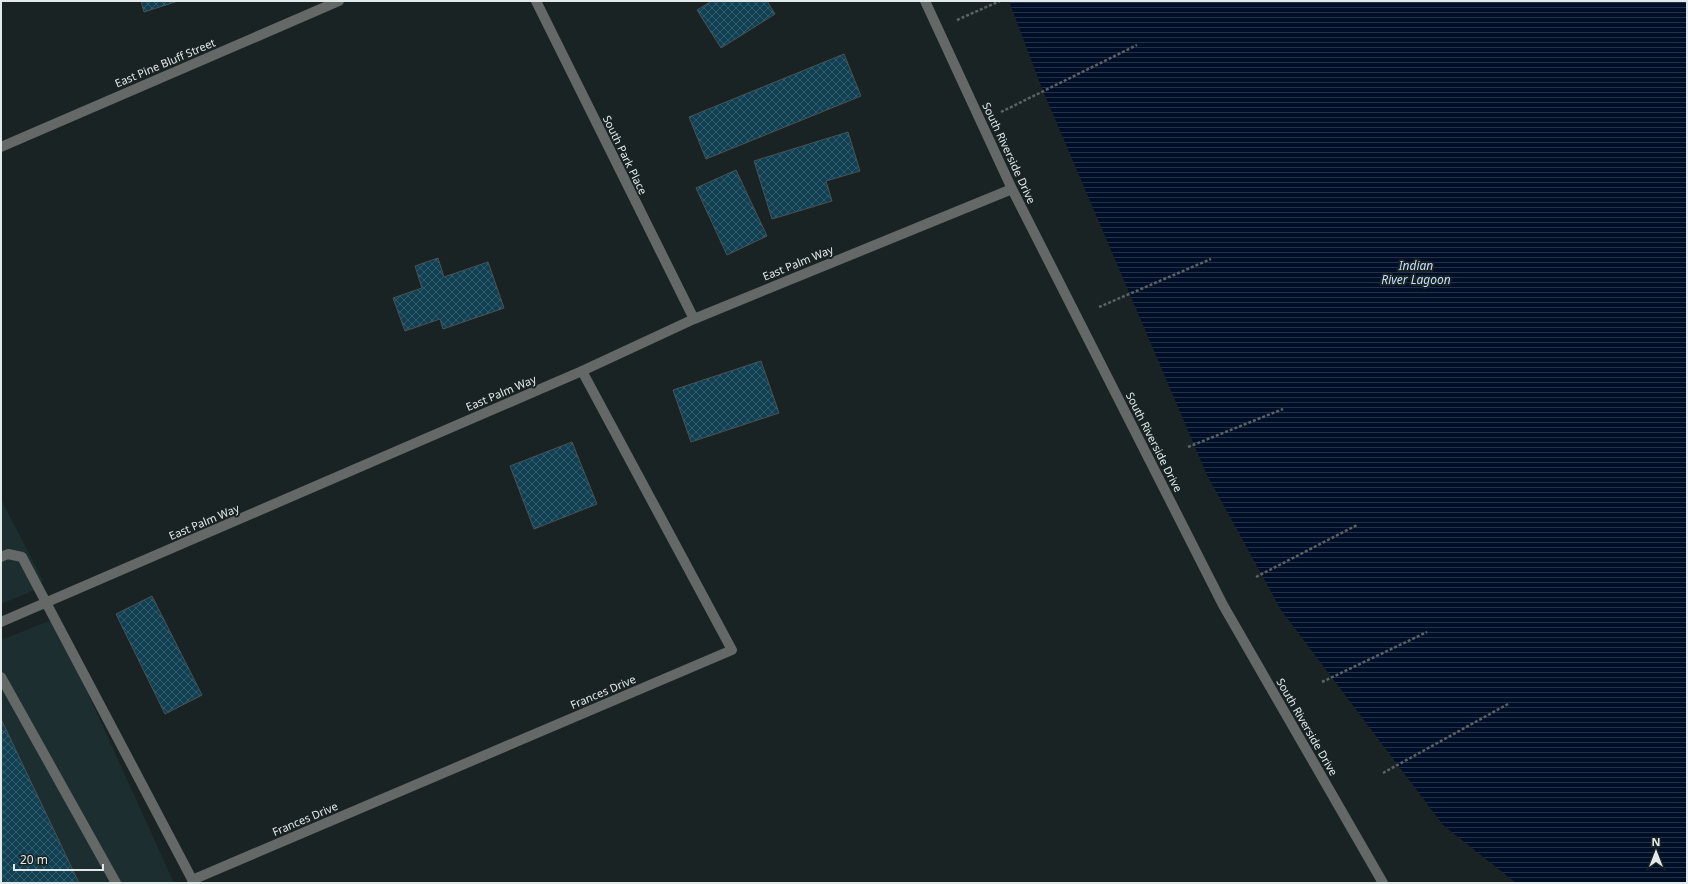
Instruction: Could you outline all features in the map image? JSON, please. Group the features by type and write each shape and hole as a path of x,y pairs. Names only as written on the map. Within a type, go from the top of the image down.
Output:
{"street":[{"name":"East Pine Bluff Street","path":"1,147 339,1"},
{"name":"South Park Place","path":"536,1 694,319"},
{"name":"South Riverside Drive","path":"925,1 1012,189 1222,605 1383,883"},
{"name":"East Palm Way","path":"1,622 582,371 694,319 1012,189"},
{"name":"Frances Drive","path":"1,557 8,554 22,557 45,604 193,882 732,650 582,371"},
{"path":"1,677 116,883"}],"path":[{"path":"961,18 1000,1"},
{"path":"1001,112 1137,45"},
{"path":"1099,307 1211,259"},
{"path":"1188,447 1283,409"},
{"path":"1256,577 1357,525"},
{"path":"1322,682 1427,632"},
{"path":"1383,773 1508,704"}],"shaded area":[{"path":"1,499 43,581 38,584 40,588 1,604"},
{"path":"54,619 174,883 1,883 1,640"}],"water":[{"name":"Indian River Lagoon","path":"1009,1 1687,1 1687,883 1516,883 1443,825 1281,610 1207,475 1041,86"}],"building":[{"path":"141,1 178,1 144,12"},
{"path":"712,1 767,1 775,14 721,48 697,10"},
{"path":"844,54 861,96 706,159 689,117"},
{"path":"848,132 860,171 826,181 832,201 772,219 754,161"},
{"path":"736,170 767,236 727,255 696,188"},
{"path":"438,258 444,277 488,262 504,308 443,329 440,319 405,331 393,298 422,288 415,266"},
{"path":"761,361 779,413 691,442 673,390"},
{"path":"572,442 597,504 534,529 510,466"},
{"path":"152,596 202,695 165,714 116,614"},
{"path":"1,719 79,883 1,883"}]}
